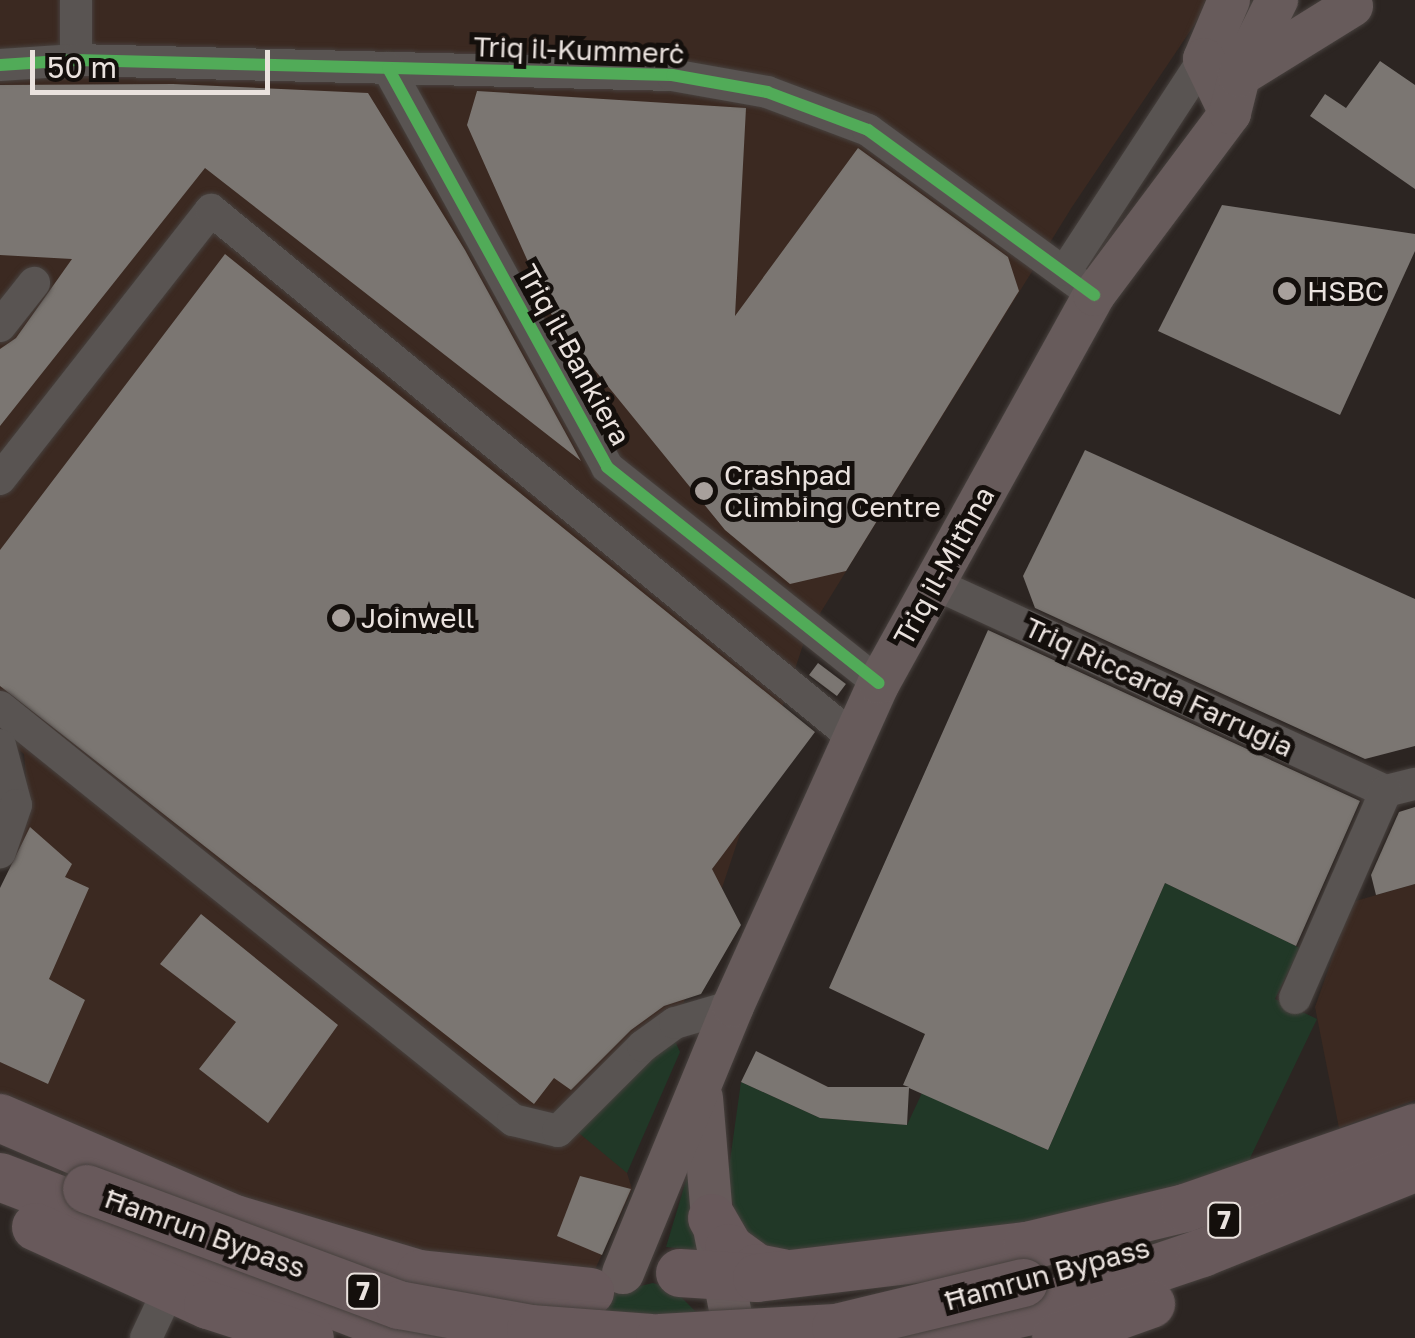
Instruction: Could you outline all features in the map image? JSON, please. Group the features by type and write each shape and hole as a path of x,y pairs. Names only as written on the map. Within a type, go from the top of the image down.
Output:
{"highway":[{"path":"0,1118 235,1219 420,1274 606,1282"},
{"path":"701,1275 791,1275 1026,1246 1185,1208 1415,1131"},
{"name":"Ħamrun Bypass","path":"660,1338 1037,1311 1415,1131"},
{"name":"Ħamrun Bypass","path":"0,1150 84,1201 393,1328 442,1338"},
{"name":"Ħamrun Bypass","path":"916,1338 1037,1311 1202,1253 1415,1168"},
{"path":"1037,1311 1213,1282 1415,1176"},
{"name":"Ħamrun Bypass","path":"0,1177 400,1304 531,1329 651,1338"},
{"path":"0,1211 170,1288 310,1338"},
{"path":"712,1218 729,1248 757,1268 791,1275"}],"main road":[{"path":"1224,83 1229,0"},
{"name":"Triq il-Mitħna","path":"567,1337 606,1282 702,1088 733,1006 880,682 1080,283 1224,83 1277,0"},
{"name":"Triq il-Mitħna","path":"1224,83 1359,2"},
{"name":"Triq il-Mitħna","path":"702,1088 712,1218 701,1275 734,1336"},
{"path":"606,1282 701,1275"}],"street":[{"path":"76,0 76,60"},
{"name":"Triq il-Kummerċ","path":"0,65 76,60 672,75 767,92 868,130 1080,283"},
{"name":"Triq il-Bankiera","path":"388,68 606,467 880,682"},
{"path":"1080,283 1224,83"},
{"path":"0,479 211,210 855,739"},
{"path":"0,282 34,283 0,326"},
{"name":"Triq Riccarda Farrugia","path":"933,582 1400,787 1295,998"},
{"path":"0,707 512,1120 558,1131 643,1046 675,1023 733,1006"},
{"path":"0,745 16,805 0,852"},
{"path":"146,1338 170,1288"}],"shaded area":[{"path":"0,0 1211,0 1072,207 806,636 627,1173 632,1189 592,1276 409,1263 0,1100 0,897 29,813 24,754 0,735"},
{"path":"1415,884 1415,1100 1339,1128 1315,1007 1352,902"}],"green space":[{"path":"1165,883 1300,948 1275,999 1317,1019 1250,1158 1255,1175 1137,1213 769,1253 738,1222 727,1182 741,1082 820,1118 907,1125 922,1093 1048,1150"},
{"path":"675,1041 680,1052 627,1173 574,1129 615,1082"},
{"path":"688,1174 698,1250 666,1247"},
{"path":"653,1283 673,1289 701,1317 590,1321 615,1292"}],"building":[{"path":"1380,61 1415,85 1415,189 1310,116 1325,94 1346,108"},
{"path":"173,84 368,93 465,250 581,461 205,168 0,426 0,349 16,338 72,259 0,255 0,85"},
{"path":"477,91 746,108 735,316 858,148 1008,257 1019,291 846,571 790,584 725,530 554,320 467,125"},
{"name":"HSBC","path":"1222,205 1415,234 1415,251 1340,415 1158,331"},
{"name":"Joinwell","path":"225,254 815,732 712,869 741,925 701,994 664,1006 631,1030 571,1090 554,1078 534,1104 0,686 0,550"},
{"path":"1085,450 1415,599 1415,746 1365,759 1035,608 1023,576"},
{"path":"988,630 1360,801 1296,946 1165,883 1048,1150 909,1088 907,1125 820,1118 741,1082 756,1051 828,1087 909,1087 903,1085 925,1034 829,988"},
{"path":"818,663 846,684 837,696 809,675"},
{"path":"1415,807 1415,884 1376,895 1371,875 1399,812"},
{"path":"30,827 72,864 65,877 89,888 49,979 85,1000 48,1084 0,1062 0,888"},
{"path":"201,914 338,1025 268,1123 199,1069 236,1022 160,964"},
{"path":"580,1176 631,1189 602,1255 557,1236"}],"cycle path":[{"path":"0,65 76,60 672,75 767,92 868,130 1094,295"},
{"path":"388,68 607,467 879,683"}],"place":[{"name":"HSBC","path":"1287,291"},
{"name":"Crashpad Climbing Centre","path":"704,491"},
{"name":"Joinwell","path":"341,618"}]}
